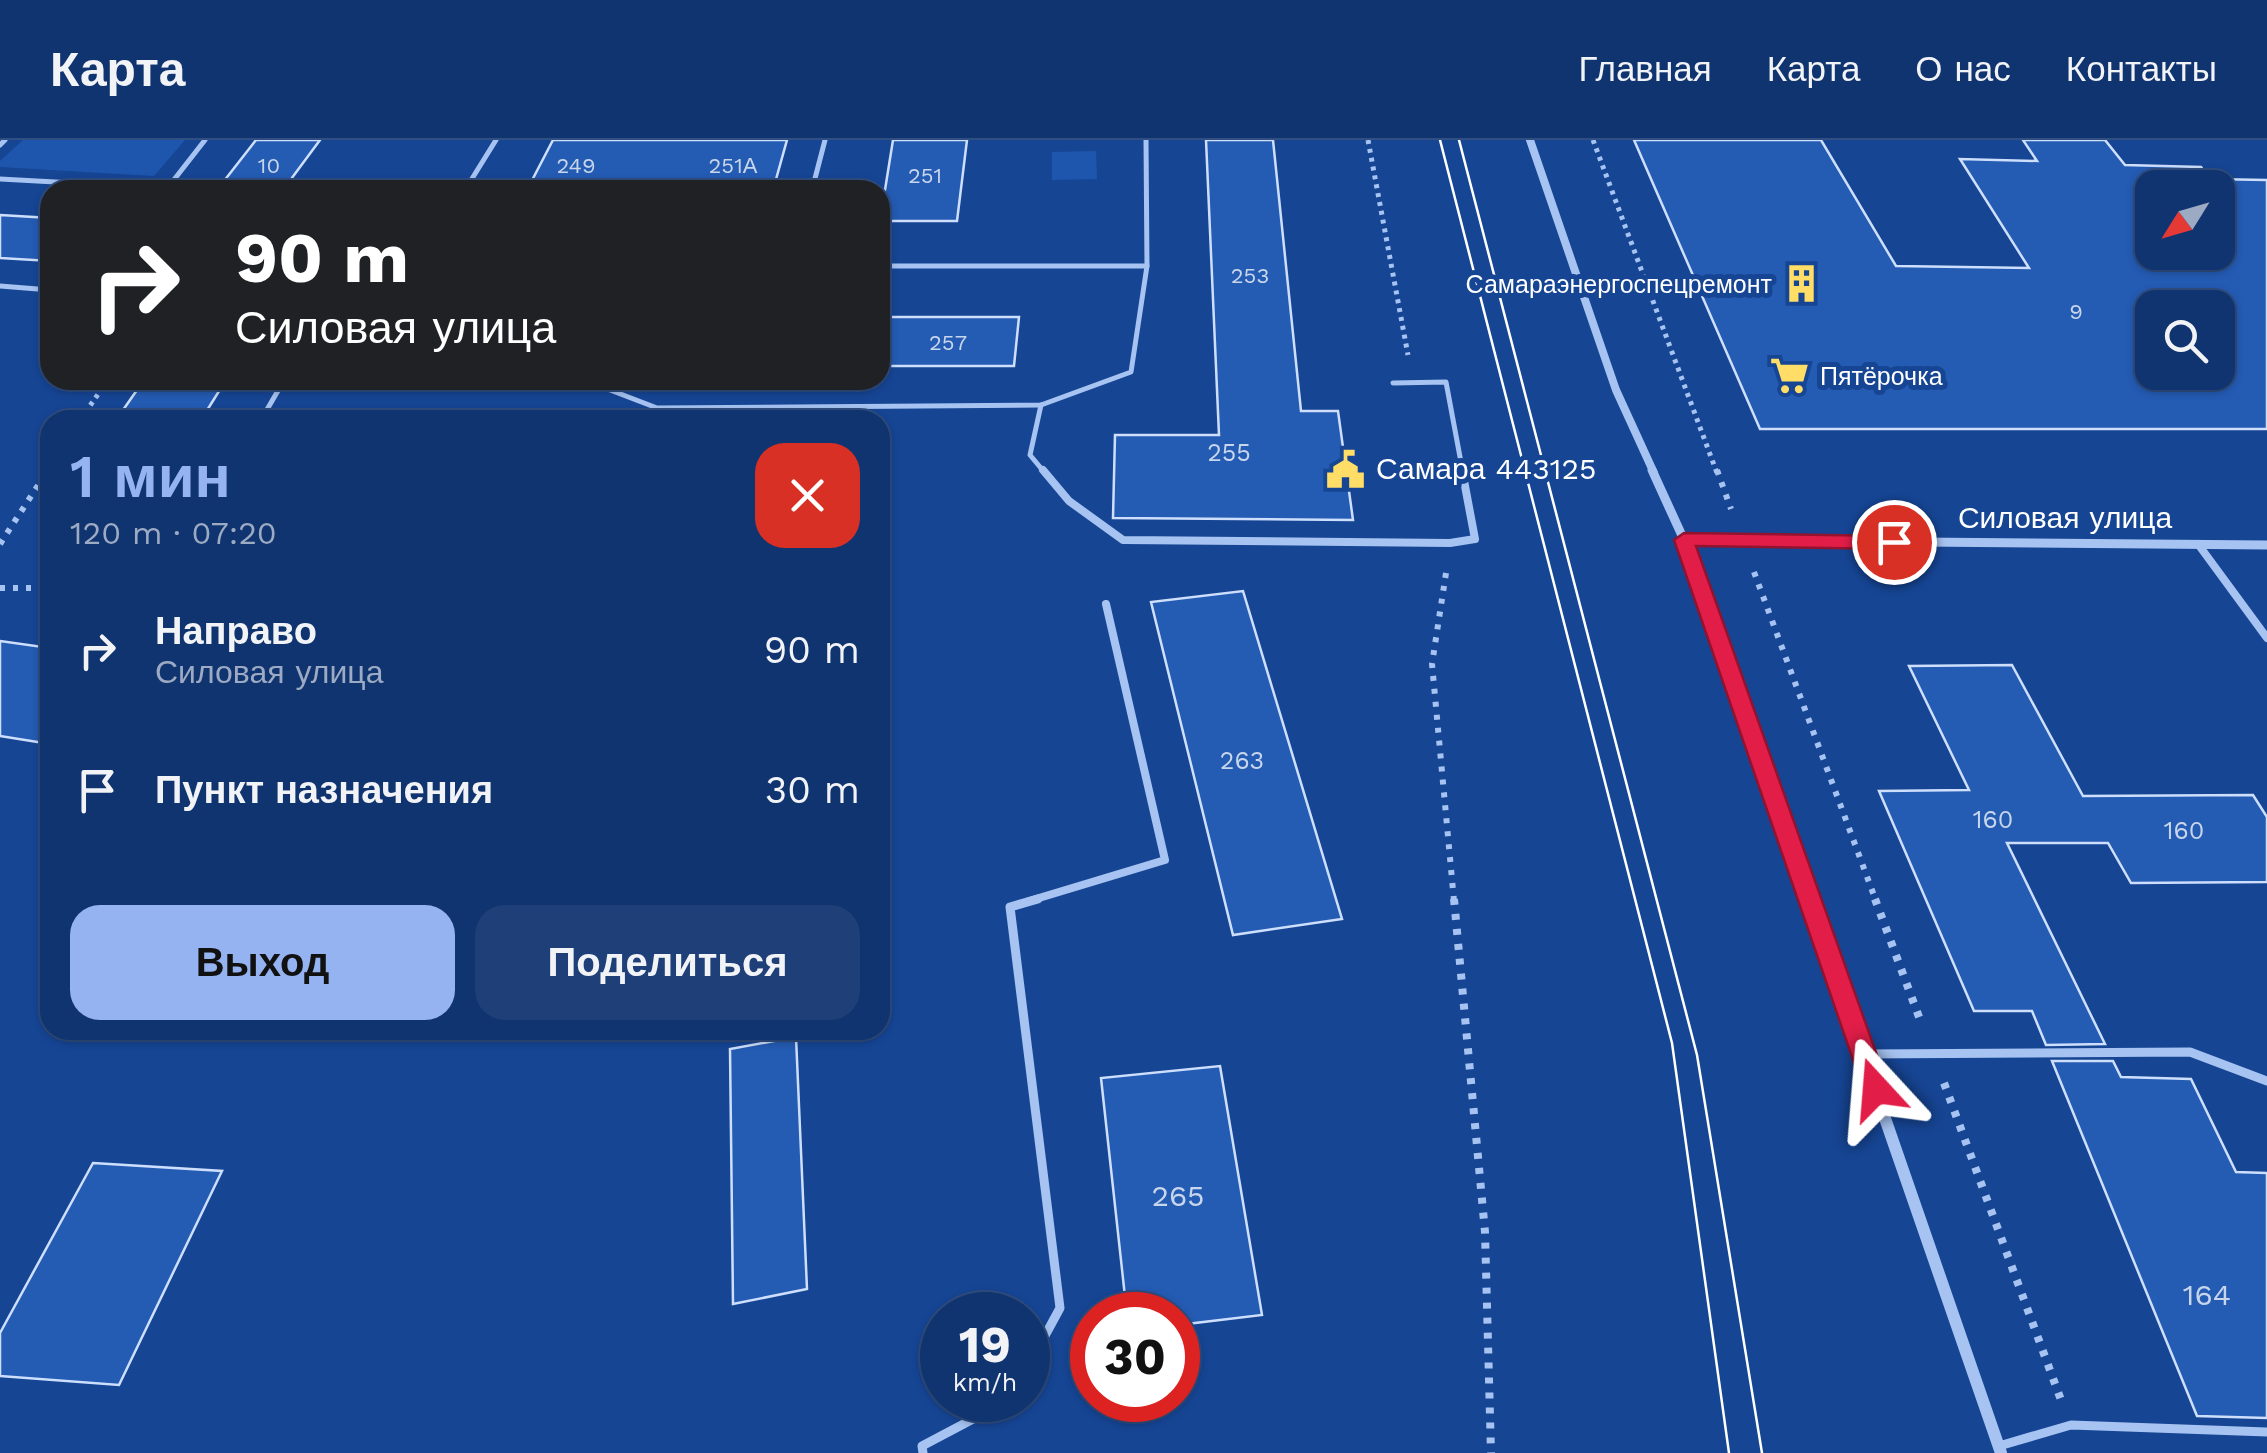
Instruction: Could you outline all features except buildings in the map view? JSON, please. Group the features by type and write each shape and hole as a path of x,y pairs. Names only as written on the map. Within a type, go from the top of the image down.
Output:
{"street":[{"path":"1530,140 1616,390 1684,540 2000,1450"},
{"name":"Силовая улица","path":"1684,540 2267,544"}],"lane":[{"path":"173,180 206,140"},
{"path":"471,180 496,140"},
{"path":"815,180 825,140"},
{"path":"608,390 657,408 1041,405 1132,372 1146,266 1146,140"},
{"path":"0,179 40,181"},
{"path":"890,266 1146,266"},
{"path":"0,286 40,289"},
{"path":"1041,405 1030,455 1069,502 1123,540 1450,543 1475,539 1446,382 1393,383"},
{"path":"2198,544 2267,638"},
{"path":"1050,1326 1060,1308 1010,907 1165,860 1106,604"},
{"path":"1864,1054 1934,1057 2190,1052 2267,1081"},
{"path":"923,1453 922,1446 967,1422"},
{"path":"2000,1450 2071,1425 2267,1432"}],"path":[{"path":"1368,140 1414,383"},
{"path":"1593,140 2071,1425"},
{"path":"0,544 40,482"},
{"path":"1450,543 1432,664 1485,1232 1490,1453"},
{"path":"0,588 40,588"}],"shaded area":[{"path":"23,140 185,140 154,176 0,167 0,161"},
{"path":"1096,151 1097,179 1052,180 1052,152"}],"tram line":[{"path":"1440,140 1672,1043 1729,1453"},
{"path":"1459,140 1697,1055 1762,1453"}],"place":[{"name":"Самараэнергоспецремонт","path":"1802,284"},
{"name":"Пятёрочка","path":"1790,376"},
{"name":"Самара 443125","path":"1346,469"}],"route":[{"path":"1876,1089 1684,540 1894,542"}]}
